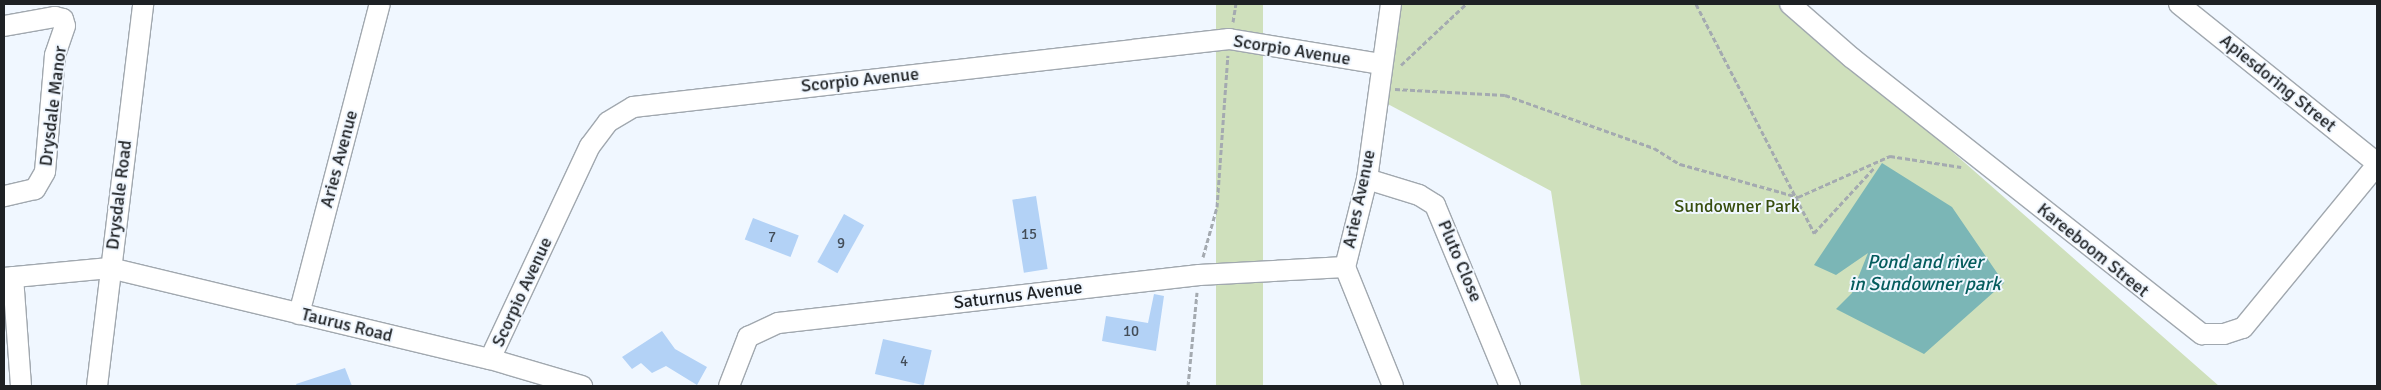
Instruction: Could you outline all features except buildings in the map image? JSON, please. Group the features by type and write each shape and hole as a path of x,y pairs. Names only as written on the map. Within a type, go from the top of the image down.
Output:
{"street":[{"name":"Drysdale Road","path":"97,386 143,4"},
{"name":"Aries Avenue","path":"299,314 380,4"},
{"name":"Aries Avenue","path":"1392,4 1389,66 1377,88 1367,179 1345,267 1393,386"},
{"name":"Kareeboom Street","path":"1790,4 1852,58 2202,334 2224,334 2243,328 2377,164"},
{"name":"Apiesdoring Street","path":"2179,4 2377,164"},
{"name":"Drysdale Manor","path":"4,26 55,16 65,26 55,55 45,172 35,189 4,196"},
{"name":"Scorpio Avenue","path":"490,359 590,146 608,122 632,107 1229,39 1389,66"},
{"name":"Pluto Close","path":"1367,179 1419,194 1435,205 1510,386"},
{"name":"Saturnus Avenue","path":"728,386 748,337 778,323 1199,274 1345,267"},
{"name":"Taurus Road","path":"8,277 110,268 490,359 582,386"},
{"path":"8,277 21,386"}],"path":[{"path":"1188,386 1199,274 1217,207 1229,39 1236,4"},
{"path":"1389,66 1466,4"},
{"path":"1696,4 1798,197 1814,233 1876,166 1890,156 1967,168"},
{"path":"1377,88 1505,95 1654,148 1680,164 1798,197 1876,166"}],"green space":[{"path":"1216,4 1263,4 1263,386 1216,386"},
{"name":"Sundowner Park","path":"1396,4 1784,4 2219,386 1581,386 1551,191 1384,102"}],"water":[{"name":"Pond and river in Sundowner park","path":"1882,163 1952,207 2004,283 1924,354 1836,309 1852,293 1868,253 1836,275 1814,265"}]}
